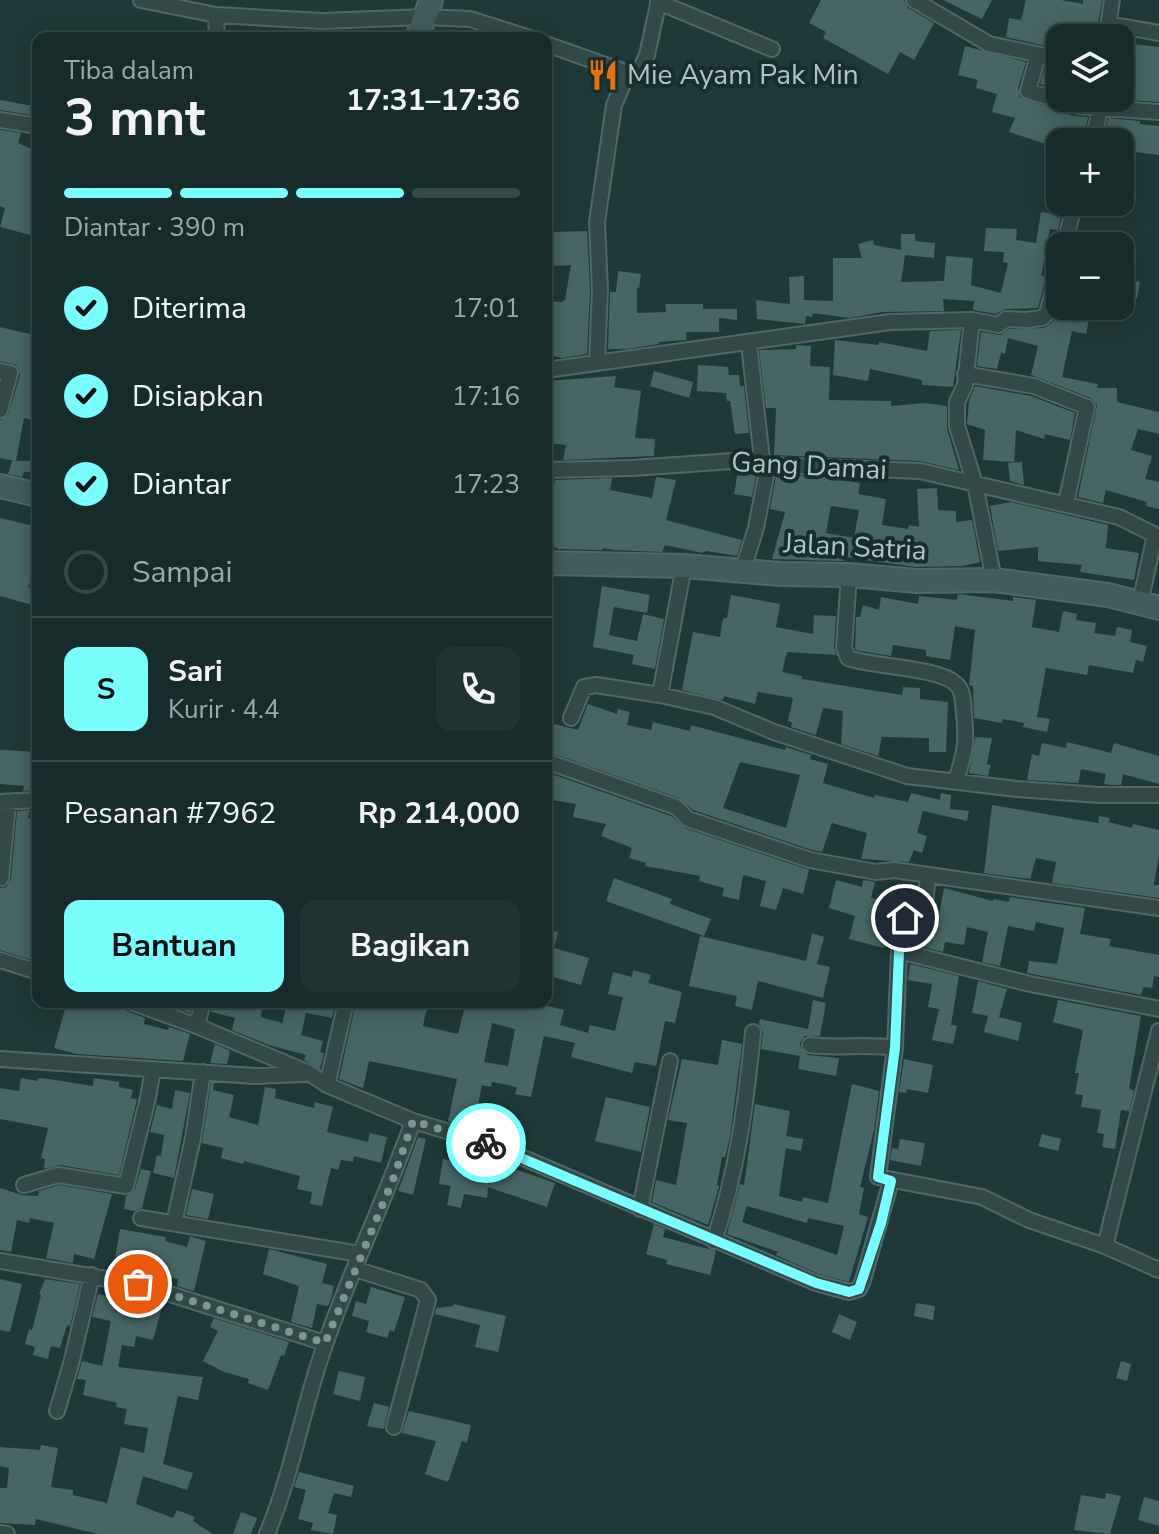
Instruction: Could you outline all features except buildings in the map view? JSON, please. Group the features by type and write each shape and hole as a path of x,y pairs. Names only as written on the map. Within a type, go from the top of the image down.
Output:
{"street":[{"path":"141,0 216,15 322,21 424,18 482,21 513,32"},
{"path":"914,0 989,44 1046,56"},
{"path":"1108,24 1112,0"},
{"path":"552,46 628,73 639,73 658,1 772,49"},
{"path":"216,15 217,32"},
{"path":"1134,32 1159,33"},
{"path":"1038,55 1028,91 1046,97"},
{"path":"597,361 600,289 597,222 614,105 628,73"},
{"path":"1134,110 1159,112"},
{"path":"0,120 32,125"},
{"path":"552,369 890,322 972,320 999,325 1006,319 1026,320 1046,315"},
{"path":"972,320 965,385 957,402 957,426 975,484 994,580"},
{"path":"743,569 756,528 765,462 750,353"},
{"path":"0,371 10,373 0,410"},
{"path":"965,374 1034,386 1087,407 1066,503"},
{"name":"Gang Damai","path":"552,470 765,462 920,471 1066,503 1119,517 1155,535 1150,606"},
{"path":"0,486 32,494"},
{"name":"Jalan Satria","path":"552,563 684,566 917,581 994,580 1054,586 1150,606"},
{"path":"660,695 684,566"},
{"path":"849,575 844,648 848,658 947,679 958,685 962,694 967,746 956,781"},
{"path":"571,718 584,687 589,685 660,695 714,707 788,737 907,776 1031,790 1159,795"},
{"path":"552,763 676,807 688,819 810,860 876,872 888,869 1159,908"},
{"path":"1,878 4,802 32,800"},
{"path":"928,875 925,904 905,918 899,951 895,1048 878,1177 982,1197 1029,1220 1105,1246 1159,1270"},
{"path":"899,951 1030,984 1159,1009"},
{"path":"0,960 32,970"},
{"path":"148,1008 309,1073 327,1085 413,1121 493,1145 714,1241 816,1283 849,1292 859,1289 863,1280 891,1181"},
{"path":"197,1026 202,1008"},
{"path":"327,1085 345,1008"},
{"path":"1105,1246 1159,1031"},
{"path":"714,1241 726,1204 744,1117 753,1032"},
{"path":"810,1045 836,1048 873,1044 895,1048"},
{"path":"0,1059 255,1076 309,1073"},
{"path":"640,1209 670,1061"},
{"path":"24,1185 58,1175 126,1186 153,1069"},
{"path":"174,1223 193,1138 203,1072"},
{"path":"267,1534 284,1492 325,1343 394,1177 413,1121"},
{"path":"141,1218 360,1254"},
{"path":"0,1261 138,1284 325,1343"},
{"path":"355,1269 421,1290 428,1300 394,1427"},
{"path":"57,1411 92,1275"},
{"path":"0,1533 7,1534"}],"way so far":[{"path":"138,1284 325,1343 394,1177 413,1121 486,1143"}],"place":[{"name":"Mie Ayam Pak Min","path":"603,75"}],"route":[{"path":"486,1143 816,1283 849,1292 859,1289 891,1181 878,1177 895,1048 899,951 905,918"}]}
